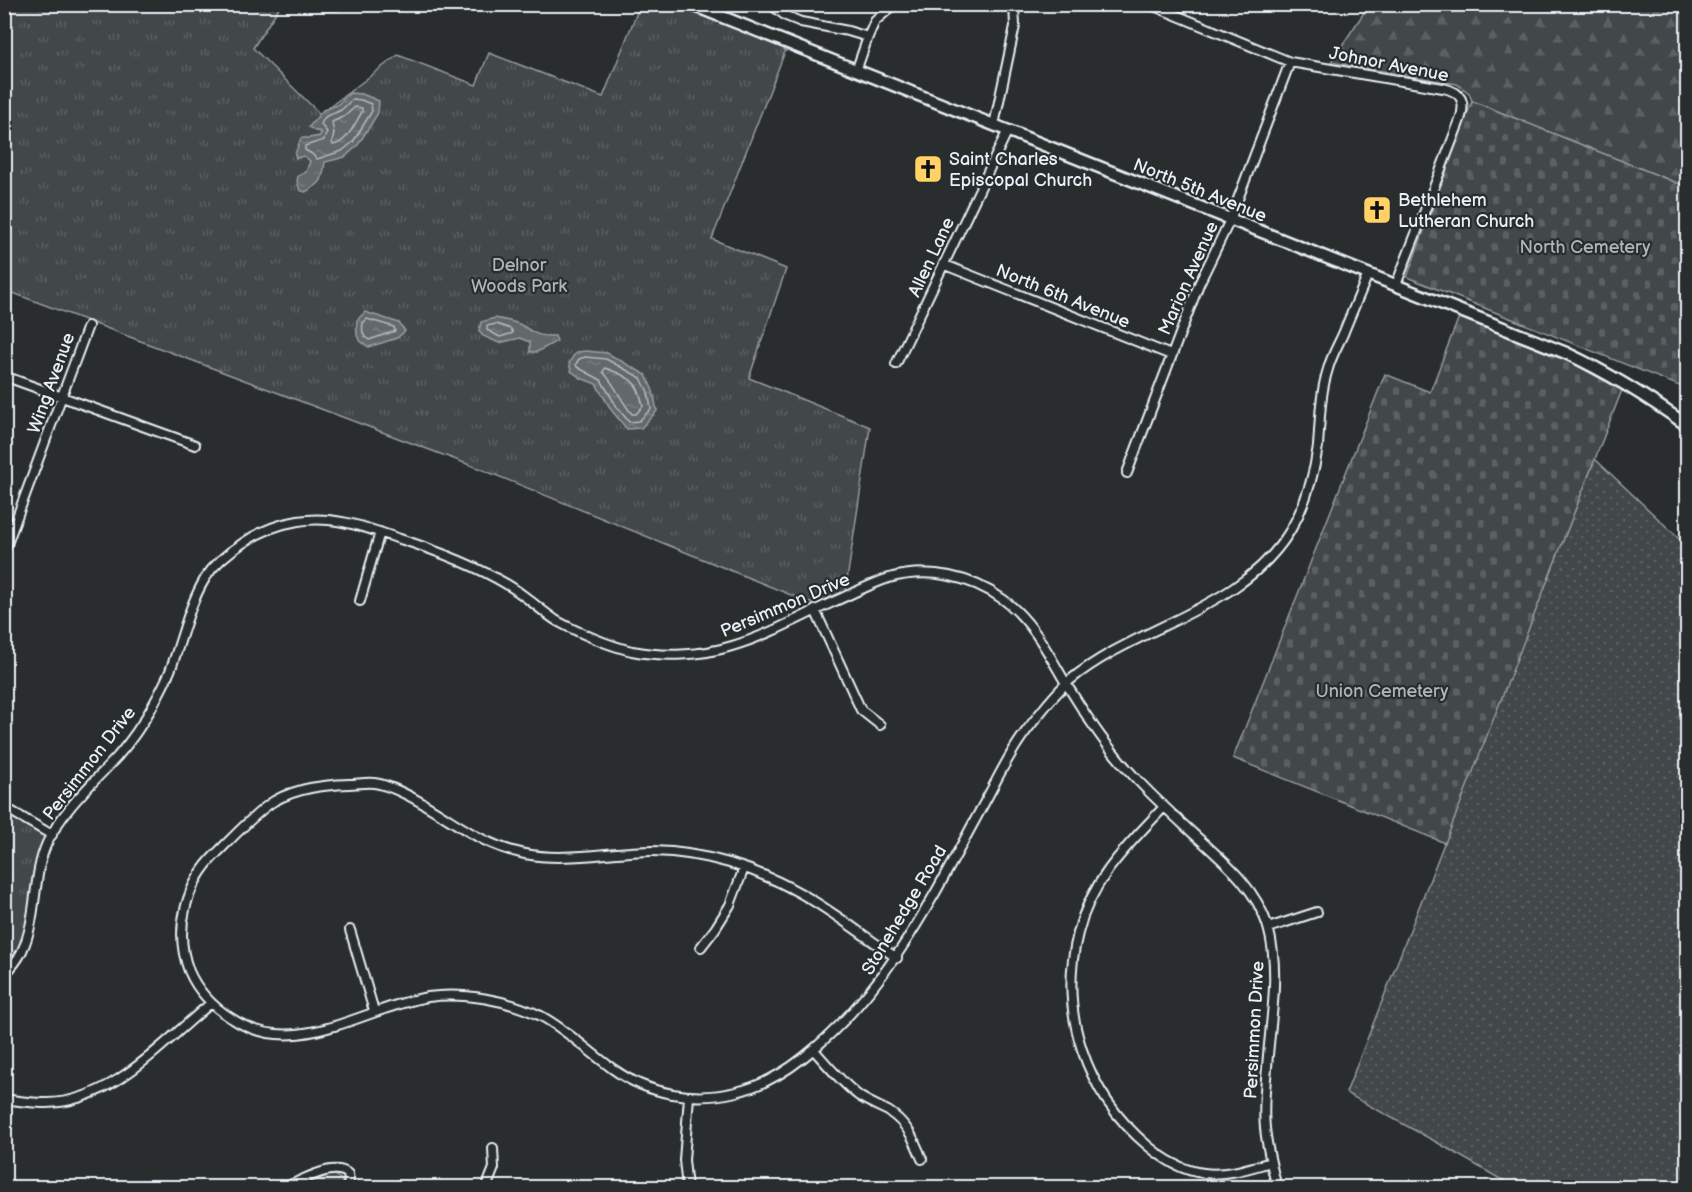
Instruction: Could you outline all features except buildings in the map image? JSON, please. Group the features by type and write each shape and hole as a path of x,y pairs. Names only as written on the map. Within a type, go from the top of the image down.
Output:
{"main road":[{"name":"North 5th Avenue","path":"690,4 1566,353 1636,390 1688,426"}],"street":[{"path":"770,4 786,16 801,22 868,37"},
{"path":"856,71 875,21 895,4"},
{"path":"994,125 1016,26 1014,4"},
{"path":"1149,4 1290,62"},
{"name":"Marion Avenue","path":"1127,473 1199,284 1230,220 1290,62"},
{"name":"Johnor Avenue","path":"1290,62 1443,87 1460,97 1463,110 1460,120 1395,285"},
{"name":"Allen Lane","path":"896,364 1008,130"},
{"name":"North 6th Avenue","path":"945,265 1171,356"},
{"name":"Stonehedge Road","path":"210,1004 244,1027 278,1035 294,1035 310,1033 393,1005 439,996 461,996 507,1004 539,1016 555,1025 627,1078 664,1092 689,1097 735,1093 760,1085 786,1071 814,1050 855,1011 897,958 917,926 1021,736 1066,684 1098,661 1216,600 1259,568 1276,551 1290,531 1305,502 1313,477 1321,401 1328,368 1368,274"},
{"name":"Wing Avenue","path":"4,552 88,326"},
{"path":"4,376 195,445"},
{"name":"Persimmon Drive","path":"4,975 25,943 46,846 72,806 120,754 153,705 170,670 193,603 208,575 226,555 247,539 262,532 298,520 325,519 380,532 473,566 512,587 558,621 590,637 630,650 662,654 731,647 764,635 871,585 891,578 937,573 981,586 1000,597 1027,621 1108,746 1141,784 1218,854 1251,892 1268,928 1275,966 1264,1127 1277,1188"},
{"path":"360,602 380,532"},
{"path":"815,610 861,710 880,725"},
{"path":"4,1105 5,1099 48,1103 87,1095 104,1087 138,1066 210,1004 190,973 182,938 185,903 192,885 204,866 260,812 275,801 314,786 374,783 411,797 475,837 519,853 549,856 649,851 719,860 744,868 801,894 897,958"},
{"path":"4,807 52,836"},
{"path":"1164,807 1111,864 1098,884 1078,932 1072,963 1071,991 1075,1025 1082,1054 1097,1084 1125,1125 1160,1156 1180,1167 1204,1173 1230,1173 1271,1162"},
{"path":"700,947 730,905 744,868"},
{"path":"1268,928 1317,912"},
{"path":"350,930 374,1011"},
{"path":"814,1050 860,1097 889,1112 904,1124 922,1159"},
{"path":"687,1188 684,1160 689,1097"},
{"path":"486,1188 494,1168 493,1148"},
{"path":"288,1188 292,1184 334,1169 343,1169 348,1174 347,1188"}],"green space":[{"name":"Delnor Woods Park","path":"4,5 278,5 280,6 253,48 320,114 398,55 476,85 489,53 603,97 640,5 676,5 786,49 712,239 786,269 749,378 870,427 845,593 818,606 483,470 5,290"},
{"path":"1369,5 1687,5 1687,187 1472,101 1469,93 1457,84 1331,62"},
{"name":"North Cemetery","path":"1472,101 1687,187 1687,389 1407,277"},
{"name":"Union Cemetery","path":"1459,317 1578,366 1622,390 1445,843 1233,758 1385,374 1430,392"},
{"path":"1595,459 1687,546 1687,1187 1573,1188 1550,1182 1547,1187 1514,1187 1346,1093"},
{"path":"5,809 46,836 46,846 26,929 18,952 5,971"},
{"path":"333,1174 342,1180 342,1187 296,1187"}],"water":[{"path":"340,4 338,11 301,5"},
{"path":"350,93 362,94 379,101 378,113 358,145 345,157 325,162 318,184 305,192 300,190 297,182 298,176 306,172 310,161 304,156 296,158 295,154 301,138 320,136 321,132 309,127 323,110 337,105"},
{"path":"365,312 399,323 405,331 397,338 369,347 361,342 357,333 357,320"},
{"path":"495,318 516,323 539,335 555,336 557,341 537,352 530,352 530,342 520,338 499,343 483,336 479,331 481,322"},
{"path":"576,352 607,353 646,375 653,391 657,411 641,428 627,429 612,411 596,384 571,371 569,363"}],"place":[{"name":"Saint Charles Episcopal Church","path":"928,169"},
{"name":"Bethlehem Lutheran Church","path":"1377,210"}]}
